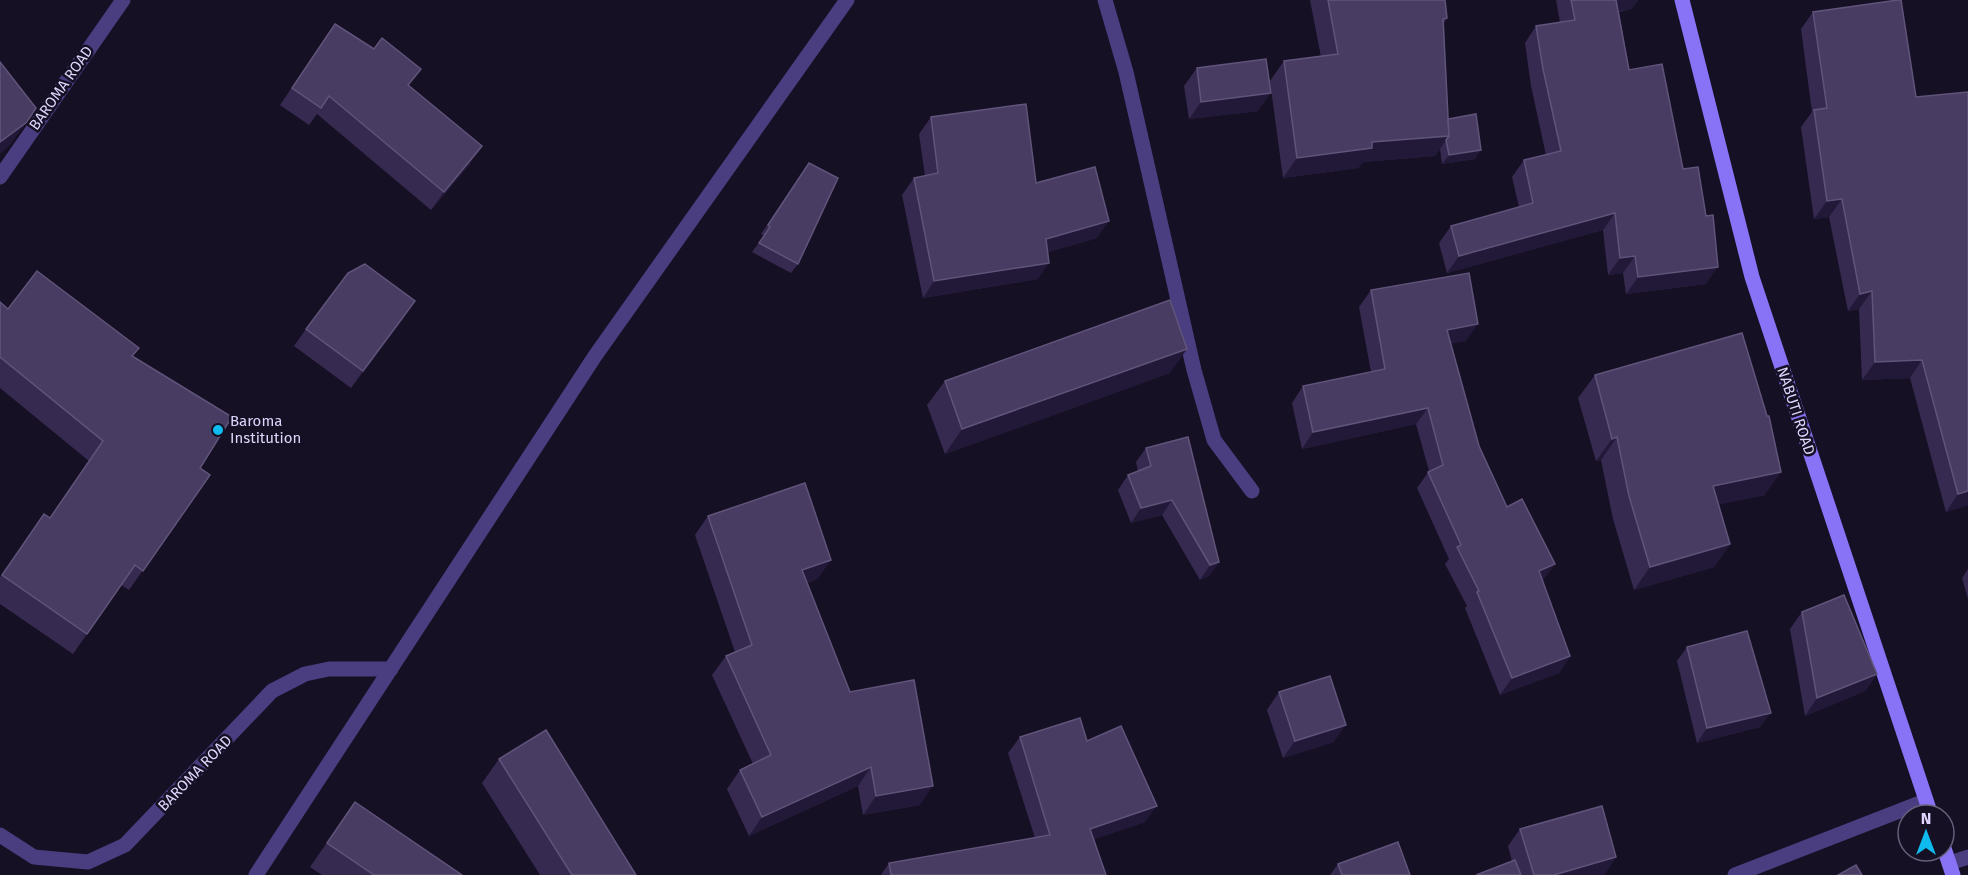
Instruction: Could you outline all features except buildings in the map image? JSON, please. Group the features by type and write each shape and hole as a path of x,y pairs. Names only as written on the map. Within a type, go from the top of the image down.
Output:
{"street":[{"name":"BAROMA ROAD","path":"0,177 123,0"},
{"path":"256,875 595,356 847,0"},
{"path":"1105,0 1126,72 1194,370 1214,440 1252,491"},
{"name":"NABUTI ROAD","path":"1682,0 1752,277 1926,803"},
{"name":"BAROMA ROAD","path":"0,835 34,857 88,862 124,845 272,691 305,674 329,669 391,669"},
{"path":"1735,875 1896,819"}],"place":[{"name":"Baroma Institution","path":"218,430"}]}
